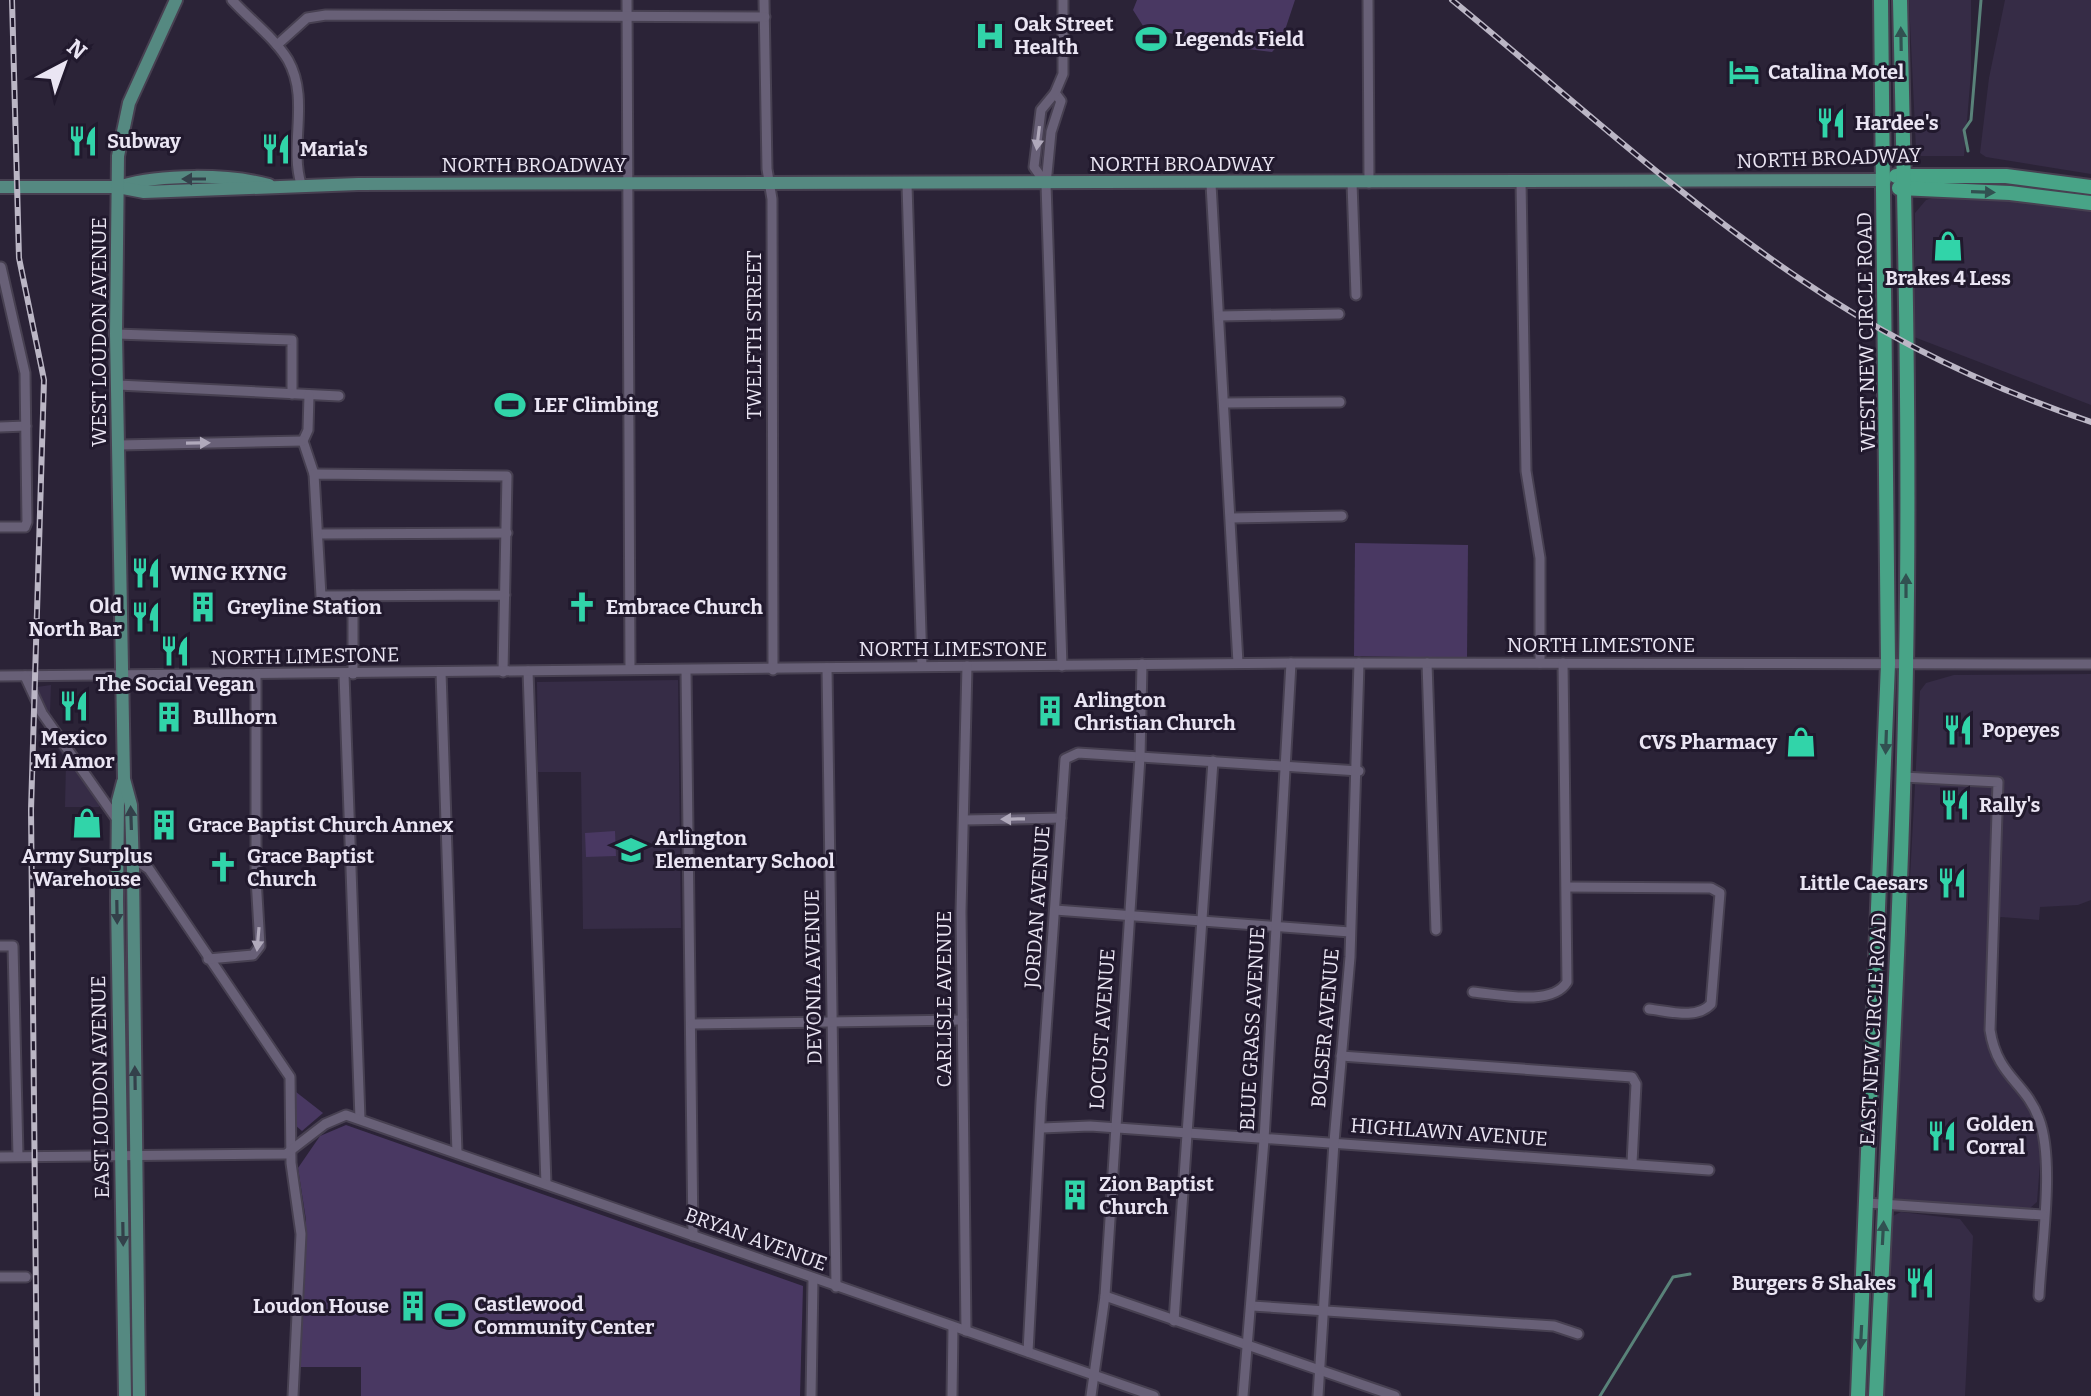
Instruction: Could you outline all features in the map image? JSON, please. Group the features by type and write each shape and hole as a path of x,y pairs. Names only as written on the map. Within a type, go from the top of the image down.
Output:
{"highway":[{"name":"WEST NEW CIRCLE ROAD","path":"1881,0 1888,664"},
{"name":"WEST NEW CIRCLE ROAD","path":"1900,0 1905,190 1906,664"},
{"name":"NORTH BROADWAY","path":"1885,180 1904,173 2006,176 2091,187"},
{"path":"1885,180 1905,190"},
{"name":"NORTH BROADWAY","path":"1905,190 2010,193 2091,203"},
{"name":"EAST NEW CIRCLE ROAD","path":"1858,1396 1888,664"},
{"name":"EAST NEW CIRCLE ROAD","path":"1876,1396 1906,664"}],"main road":[{"name":"WEST LOUDON AVENUE","path":"121,676 116,334 118,155 129,103 176,0"},
{"name":"NORTH BROADWAY","path":"0,187 118,187 142,179 245,179 271,186 1885,180"},
{"name":"EAST LOUDON AVENUE","path":"121,676 124,779 131,805 133,858 139,1396"},
{"name":"EAST LOUDON AVENUE","path":"124,779 118,801 118,821 125,1396"}],"street":[{"path":"232,0 277,45 297,85 297,170 301,184"},
{"path":"627,0 630,669"},
{"name":"TWELFTH STREET","path":"764,0 769,184 773,670"},
{"path":"1046,184 1034,167 1041,110 1055,93 1063,74 1063,0"},
{"path":"1368,0 1369,183"},
{"path":"277,45 307,18 316,16 765,17"},
{"path":"1055,93 1061,101 1051,132 1046,184 1062,666"},
{"path":"1521,182 1526,471 1540,558 1540,663"},
{"path":"1352,183 1356,295"},
{"path":"1211,184 1238,663"},
{"path":"907,185 922,666"},
{"path":"0,527 25,527 26,426 25,373 1,267"},
{"path":"1219,316 1339,314"},
{"path":"0,329 13,329"},
{"path":"116,334 292,340 292,394"},
{"path":"118,385 339,396"},
{"path":"309,395 308,430 303,441 314,474 321,596 505,595"},
{"path":"1224,403 1340,402"},
{"path":"0,427 26,426"},
{"path":"120,445 303,441"},
{"path":"314,474 507,476 503,672"},
{"path":"1231,518 1342,516"},
{"path":"319,534 507,533"},
{"path":"353,596 349,674 360,1119"},
{"name":"NORTH LIMESTONE","path":"0,676 1238,663 2091,664"},
{"name":"BLUE GRASS AVENUE","path":"1243,1396 1264,1140 1291,663"},
{"name":"BOLSER AVENUE","path":"1318,1396 1350,932 1359,771 1359,663"},
{"path":"1427,663 1436,930"},
{"path":"1473,992 1549,995 1565,986 1567,887 1563,663"},
{"name":"LOCUST AVENUE","path":"1091,1396 1105,1296 1113,1127 1140,757 1142,664"},
{"name":"CARLISLE AVENUE","path":"966,1331 962,1020 967,666"},
{"name":"DEVONIA AVENUE","path":"827,668 836,1287"},
{"path":"528,671 546,1184"},
{"path":"686,671 693,1236"},
{"path":"441,672 457,1153"},
{"path":"208,959 247,957 259,949 256,674"},
{"path":"25,676 42,713 118,821"},
{"name":"JORDAN AVENUE","path":"1028,1352 1063,768 1069,754 1359,771"},
{"path":"1174,1321 1213,761"},
{"path":"1903,777 1998,782 1990,1030 2002,1069 2034,1107 2043,1131 2039,1296"},
{"path":"965,820 1061,818"},
{"path":"133,858 149,869 290,1077 291,1152 301,1234 293,1396"},
{"path":"1567,887 1711,888 1720,893 1711,1004 1706,1010 1692,1014 1649,1009"},
{"path":"1055,910 1129,913 1350,932"},
{"path":"0,946 13,946 18,1156"},
{"path":"119,1001 134,999"},
{"path":"692,1024 962,1020"},
{"path":"1341,1056 1632,1077 1636,1084 1632,1163"},
{"name":"BRYAN AVENUE","path":"291,1152 325,1124 346,1115 1154,1396"},
{"name":"HIGHLAWN AVENUE","path":"1042,1128 1113,1127 1709,1170"},
{"path":"0,1157 291,1152"},
{"path":"1867,1203 2043,1215"},
{"path":"0,1277 26,1277"},
{"path":"811,1396 813,1279"},
{"path":"1105,1296 1395,1396"},
{"path":"1252,1306 1554,1326 1578,1334"},
{"path":"952,1396 953,1327"},
{"path":"124,1339 139,1338"}],"shaded area":[{"path":"1137,0 1295,0 1281,42 1272,52 1214,45 1215,41 1145,29 1133,10"},
{"path":"1909,0 1971,0 1971,73 1964,156 1921,156 1916,150"},
{"path":"2005,0 2091,0 2091,174 1986,157 1980,153 1989,78"},
{"path":"1943,195 2091,208 2091,405 1914,337 1915,213 1926,200"},
{"path":"1355,543 1468,545 1467,658 1354,656"},
{"path":"2091,674 2091,900 2078,905 2040,907 2039,920 2001,917 1987,925 1989,1044 1997,1064 2029,1108 2036,1127 2041,1150 2037,1202 2030,1208 1898,1201 1895,1199 1902,1028 1920,691 1926,683 1954,675"},
{"name":"Arlington Elementary School","path":"678,680 681,928 583,929 581,772 538,772 537,682"},
{"path":"51,685 50,713 105,798 99,807 65,807 66,761 35,712 37,687"},
{"path":"615,831 616,856 586,857 585,833"},
{"path":"296,1092 323,1113 302,1131 295,1125"},
{"path":"346,1125 803,1286 800,1396 361,1396 361,1367 297,1367 306,1220 298,1168 320,1136"},
{"path":"1901,1212 1960,1219 1973,1236 1965,1396 1884,1396 1893,1216"}],"waterway":[{"path":"1968,151 1964,130 1971,120 1981,0"},
{"path":"1600,1396 1673,1277 1690,1274"}],"railway":[{"path":"12,0 19,258 44,380 31,810 37,1396"},
{"path":"1452,0 1713,216 1836,303 1942,361 2016,394 2091,422"}],"place":[{"name":"Oak Street Health","path":"990,36"},
{"name":"Legends Field","path":"1151,39"},
{"name":"Catalina Motel","path":"1744,72"},
{"name":"Hardee's","path":"1831,123"},
{"name":"Subway","path":"83,141"},
{"name":"Maria's","path":"276,149"},
{"name":"Brakes 4 Less","path":"1948,246"},
{"name":"LEF Climbing","path":"510,405"},
{"name":"WING KYNG","path":"146,573"},
{"name":"Greyline Station","path":"203,607"},
{"name":"Embrace Church","path":"582,607"},
{"name":"Old North Bar","path":"146,617"},
{"name":"The Social Vegan","path":"175,651"},
{"name":"Mexico Mi Amor","path":"74,706"},
{"name":"Arlington Christian Church","path":"1050,711"},
{"name":"Bullhorn","path":"169,717"},
{"name":"Popeyes","path":"1958,730"},
{"name":"CVS Pharmacy","path":"1801,742"},
{"name":"Rally's","path":"1955,805"},
{"name":"Army Surplus Warehouse","path":"87,823"},
{"name":"Grace Baptist Church Annex","path":"164,825"},
{"name":"Arlington Elementary School","path":"631,850"},
{"name":"Grace Baptist Church","path":"223,867"},
{"name":"Little Caesars","path":"1952,883"},
{"name":"Golden Corral","path":"1942,1136"},
{"name":"Zion Baptist Church","path":"1075,1195"},
{"name":"Burgers & Shakes","path":"1920,1283"},
{"name":"Loudon House","path":"413,1306"},
{"name":"Castlewood Community Center","path":"450,1315"}]}
